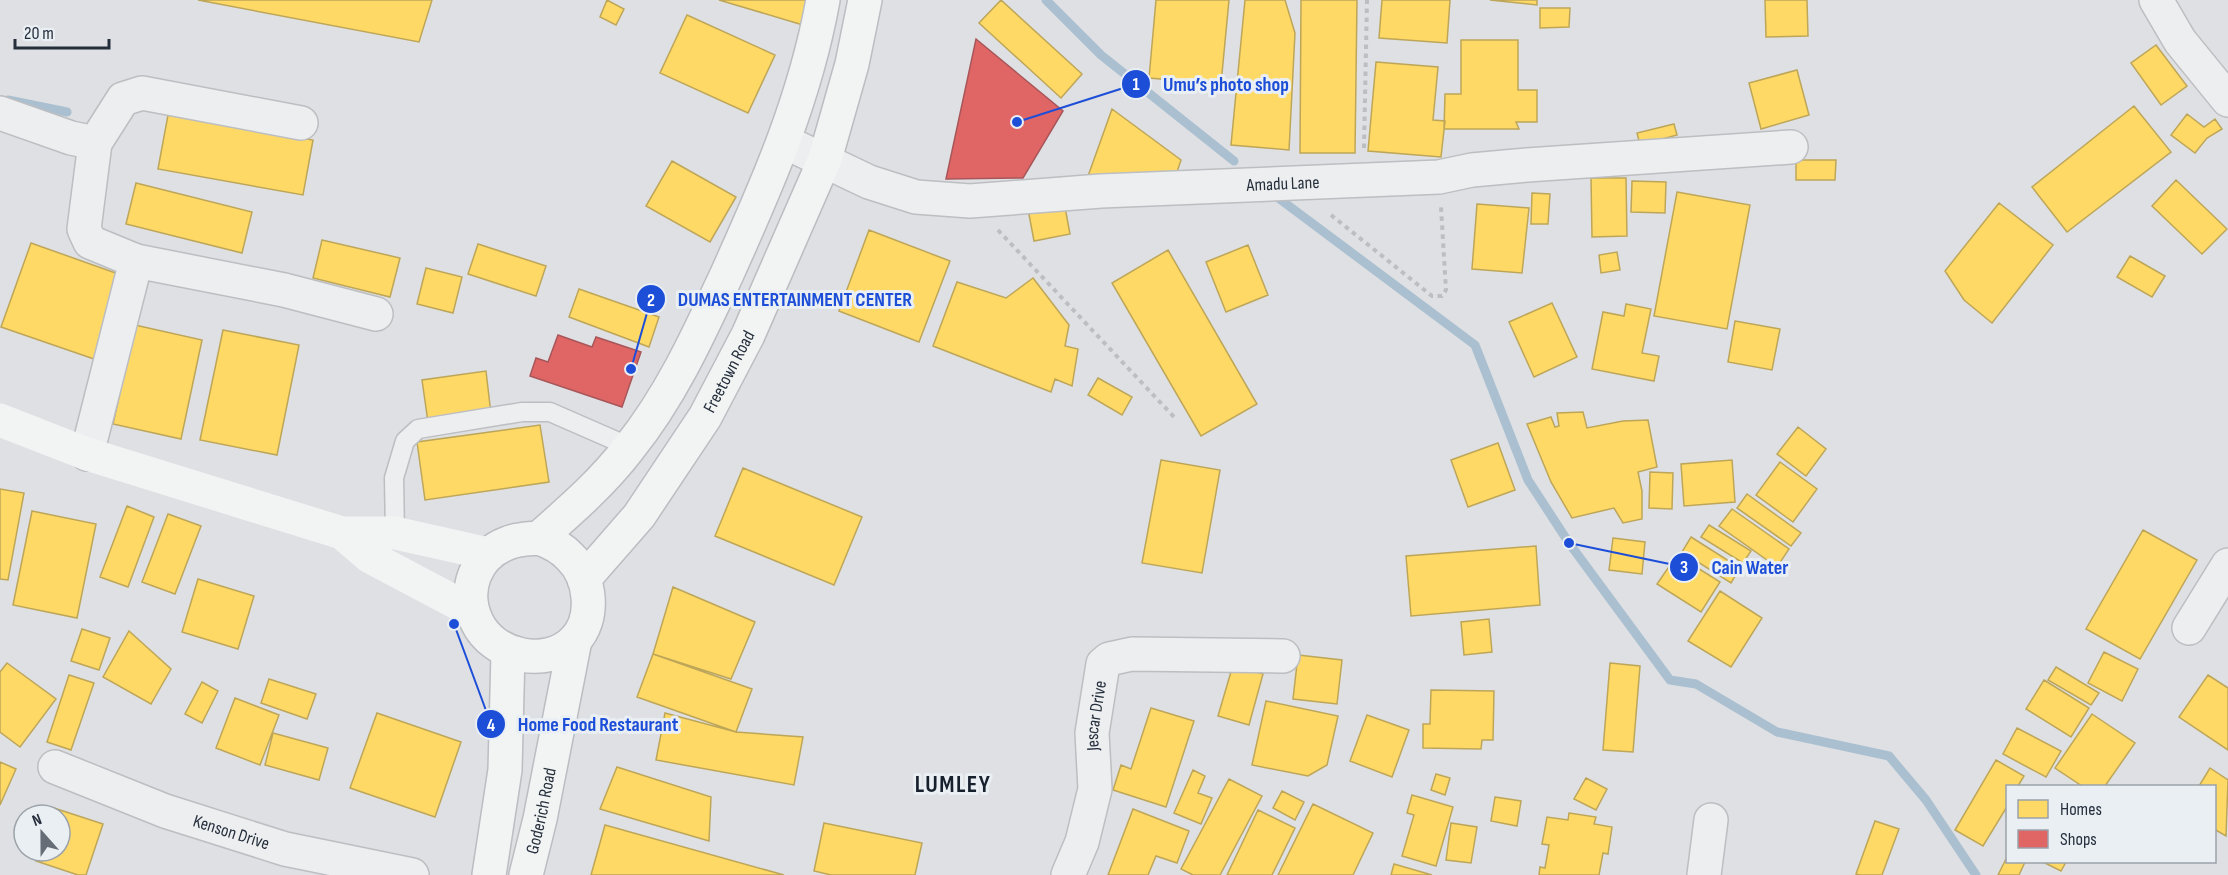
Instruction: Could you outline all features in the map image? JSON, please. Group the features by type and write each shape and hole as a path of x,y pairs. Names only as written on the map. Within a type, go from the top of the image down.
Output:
{"main road":[{"path":"539,537 572,558 584,579 589,601 585,622 575,640 564,647 541,654 508,653 481,631 472,611 470,590 476,570 489,554 508,542 539,537 597,487 630,447 663,401 702,327 785,142 814,46 823,0"},
{"name":"Freetown Road","path":"584,579 639,516 705,417 748,335 825,159 852,64 865,0"},
{"path":"0,420 87,454 342,533 395,533 489,554"},
{"path":"342,533 370,557 472,611"},
{"name":"Goderich Road","path":"526,875 540,819 575,640"},
{"path":"489,875 505,770 508,653"}],"street":[{"path":"2156,0 2180,41 2225,91"},
{"path":"301,123 142,93 123,99 95,143 84,229 90,242 136,261 284,290 376,314"},
{"path":"0,113 71,138 95,143"},
{"name":"Amadu Lane","path":"785,142 825,159 869,182 916,197 970,201 1101,192 1364,182 1439,177 1472,170 1527,165 1791,147"},
{"path":"87,454 136,261"},
{"path":"2189,628 2228,565"},
{"name":"Jescar Drive","path":"1068,875 1082,842 1095,789 1092,733 1103,664 1110,659 1132,654 1283,656"},
{"name":"Kenson Drive","path":"55,767 165,811 285,849 412,875"},
{"path":"1704,875 1711,820"}],"lane":[{"path":"395,533 394,478 405,441 418,429 522,412 550,412 630,447"}],"path":[{"path":"1364,182 1367,0"},
{"path":"1330,214 1432,296 1442,296 1446,290 1439,177"},
{"path":"970,201 1176,418"}],"building: Homes":[{"path":"198,0 432,0 419,42"},
{"path":"607,0 624,9 616,25 600,17"},
{"path":"719,0 811,0 803,25"},
{"path":"1001,0 1082,74 1061,98 979,23"},
{"path":"1156,0 1229,0 1221,84 1149,78"},
{"path":"1245,0 1285,0 1295,33 1289,150 1231,145"},
{"path":"1301,0 1357,0 1355,153 1300,153"},
{"path":"1382,0 1450,0 1447,43 1379,38"},
{"path":"1490,0 1537,0 1537,5"},
{"path":"1765,0 1807,0 1808,36 1766,37"},
{"path":"1540,8 1570,8 1569,27 1540,28"},
{"path":"687,15 775,55 748,113 660,73"},
{"path":"1461,40 1518,40 1518,90 1537,90 1537,122 1516,122 1519,129 1444,129 1445,94 1461,94"},
{"path":"2156,45 2187,86 2161,105 2131,63"},
{"path":"1376,62 1438,67 1433,120 1445,121 1441,157 1368,151"},
{"path":"1797,70 1809,115 1761,129 1749,83"},
{"path":"2134,106 2171,152 2067,232 2032,187"},
{"path":"1112,109 1181,160 1173,184 1087,179"},
{"path":"2187,114 2204,127 2215,119 2222,129 2207,138 2195,153 2171,135"},
{"path":"168,115 313,140 303,195 158,169"},
{"path":"1674,124 1677,135 1640,145 1637,133"},
{"path":"1796,160 1836,160 1835,180 1796,180"},
{"path":"672,161 736,197 710,242 646,206"},
{"path":"1591,178 1626,178 1627,236 1592,237"},
{"path":"2176,180 2227,229 2202,254 2152,206"},
{"path":"1632,181 1666,182 1665,213 1631,212"},
{"path":"136,183 252,212 242,253 126,224"},
{"path":"1677,192 1750,205 1727,329 1654,316"},
{"path":"1532,193 1550,194 1548,224 1531,224"},
{"path":"1064,202 1070,234 1034,241 1028,209"},
{"path":"1999,203 2053,245 1992,323 1964,300 1945,271"},
{"path":"1477,204 1529,208 1522,273 1472,269"},
{"path":"869,230 950,261 919,342 839,311"},
{"path":"322,240 400,258 390,297 313,278"},
{"path":"31,243 124,276 94,359 1,327"},
{"path":"478,244 546,266 536,296 468,274"},
{"path":"1248,245 1268,295 1226,312 1206,262"},
{"path":"1168,250 1257,404 1201,436 1112,283"},
{"path":"1617,252 1620,270 1601,273 1599,255"},
{"path":"2130,256 2165,276 2152,297 2117,277"},
{"path":"426,268 462,277 453,313 417,304"},
{"path":"1033,278 1069,325 1065,346 1078,349 1072,386 1055,379 1051,392 933,346 957,282 1006,298"},
{"path":"579,289 659,317 649,347 569,317"},
{"path":"1552,303 1577,357 1534,377 1509,322"},
{"path":"1626,304 1651,309 1642,353 1659,356 1654,381 1592,369 1603,312 1624,316"},
{"path":"1735,321 1780,329 1772,370 1728,362"},
{"path":"135,325 202,340 181,439 113,424"},
{"path":"223,330 299,345 277,455 200,440"},
{"path":"486,371 491,414 428,422 422,380"},
{"path":"1098,378 1132,397 1122,415 1088,395"},
{"path":"1583,412 1587,428 1623,421 1648,420 1657,467 1638,472 1642,491 1642,519 1623,523 1614,508 1572,518 1551,482 1527,424 1551,417 1555,427 1559,426 1557,413"},
{"path":"540,425 549,482 425,500 417,442"},
{"path":"1798,427 1826,449 1806,476 1777,454"},
{"path":"1498,443 1515,490 1468,507 1451,460"},
{"path":"1161,460 1220,470 1202,573 1142,563"},
{"path":"1732,460 1735,502 1684,506 1681,464"},
{"path":"1780,462 1817,489 1793,522 1756,495"},
{"path":"743,468 862,517 834,585 715,536"},
{"path":"1650,472 1673,473 1672,509 1649,508"},
{"path":"0,489 24,493 8,580 0,579"},
{"path":"1747,494 1801,533 1791,546 1737,508"},
{"path":"127,506 154,517 128,587 100,577"},
{"path":"1732,509 1789,549 1777,567 1719,526"},
{"path":"32,511 96,524 77,618 13,605"},
{"path":"168,514 201,526 175,594 142,582"},
{"path":"1709,525 1751,551 1743,563 1701,537"},
{"path":"2143,530 2197,560 2140,659 2086,629"},
{"path":"1691,537 1740,568 1731,583 1682,552"},
{"path":"1613,538 1645,542 1642,574 1609,570"},
{"path":"1536,546 1540,605 1411,616 1406,556"},
{"path":"1677,555 1720,582 1701,612 1657,584"},
{"path":"198,579 254,596 238,649 182,632"},
{"path":"673,587 755,622 731,679 653,654"},
{"path":"1720,591 1762,618 1731,667 1688,641"},
{"path":"1489,619 1492,652 1464,655 1461,622"},
{"path":"82,629 110,638 99,670 71,661"},
{"path":"129,631 171,669 151,704 103,677"},
{"path":"2104,652 2138,669 2122,701 2088,683"},
{"path":"653,654 752,689 736,732 637,697"},
{"path":"1298,655 1342,660 1337,704 1293,699"},
{"path":"7,663 56,699 20,747 0,732 0,672"},
{"path":"1610,663 1640,666 1633,752 1603,750"},
{"path":"1233,665 1263,674 1249,725 1218,716"},
{"path":"2056,667 2099,693 2091,705 2048,680"},
{"path":"69,675 94,683 71,750 47,742"},
{"path":"2208,675 2228,688 2228,750 2179,717"},
{"path":"269,679 316,694 307,719 261,703"},
{"path":"2044,680 2089,708 2071,737 2026,709"},
{"path":"202,682 218,691 202,723 185,714"},
{"path":"1431,690 1494,691 1493,740 1482,740 1481,749 1423,748 1423,724 1430,724"},
{"path":"235,698 279,715 260,765 216,748"},
{"path":"1266,701 1338,716 1327,765 1308,776 1252,765"},
{"path":"1151,708 1194,721 1166,807 1113,790 1121,765 1131,769"},
{"path":"377,713 461,742 435,817 350,788"},
{"path":"665,713 736,732 803,737 794,785 656,760"},
{"path":"2092,714 2135,743 2106,785 2080,785 2055,768"},
{"path":"1367,715 1409,730 1392,777 1350,761"},
{"path":"2017,728 2061,751 2046,777 2003,754"},
{"path":"273,733 328,748 319,780 265,765"},
{"path":"1996,760 2024,776 2019,785 2006,785 2006,808 1983,846 1955,830"},
{"path":"0,762 16,769 0,805"},
{"path":"617,767 711,797 709,841 600,809"},
{"path":"2210,768 2228,780 2226,836 2216,830 2216,785 2200,785"},
{"path":"1193,770 1205,776 1198,793 1212,798 1201,824 1174,813"},
{"path":"1436,774 1450,778 1445,795 1431,790"},
{"path":"1586,778 1607,789 1596,810 1574,799"},
{"path":"1229,779 1262,796 1220,875 1193,875 1181,869"},
{"path":"1282,791 1304,802 1295,820 1273,808"},
{"path":"1412,795 1453,807 1436,866 1402,856 1414,815 1407,813"},
{"path":"1495,797 1521,801 1517,826 1491,821"},
{"path":"1313,804 1373,833 1353,875 1278,875"},
{"path":"1133,809 1189,831 1177,863 1156,856 1148,875 1108,875"},
{"path":"1258,810 1295,828 1272,875 1227,875"},
{"path":"1569,813 1596,817 1594,824 1612,827 1608,854 1603,853 1599,875 1539,875 1540,867 1545,868 1549,845 1542,844 1547,817 1568,820"},
{"path":"72,814 103,824 86,875 78,875 42,863 72,863"},
{"path":"1875,821 1899,829 1882,875 1856,874"},
{"path":"824,823 922,843 915,875 831,875 814,871"},
{"path":"1451,823 1477,827 1471,863 1446,860"},
{"path":"605,825 784,875 591,875"},
{"path":"2006,859 2006,863 2025,863 2019,875 1998,875"},
{"path":"2045,863 2065,863 2061,871"},
{"path":"1394,864 1432,875 1391,875"}],"building: Shops":[{"path":"976,39 1063,111 1023,178 946,179"},
{"path":"558,335 592,347 596,337 641,352 622,407 530,376 536,358 548,362"}],"waterway":[{"path":"1046,0 1101,55 1234,161"},
{"path":"8,100 67,112"},
{"path":"1277,197 1475,345 1528,480 1569,543 1670,680 1696,684 1777,732 1889,756 1926,800 1976,875"}],"place":[{"name":"Umu’s photo shop","path":"1017,122"},
{"name":"DUMAS ENTERTAINMENT CENTER","path":"631,369"},
{"name":"Cain Water","path":"1569,543"},
{"name":"Home Food Restaurant","path":"454,624"}],"district":[{"name":"LUMLEY","path":"953,784"}]}
